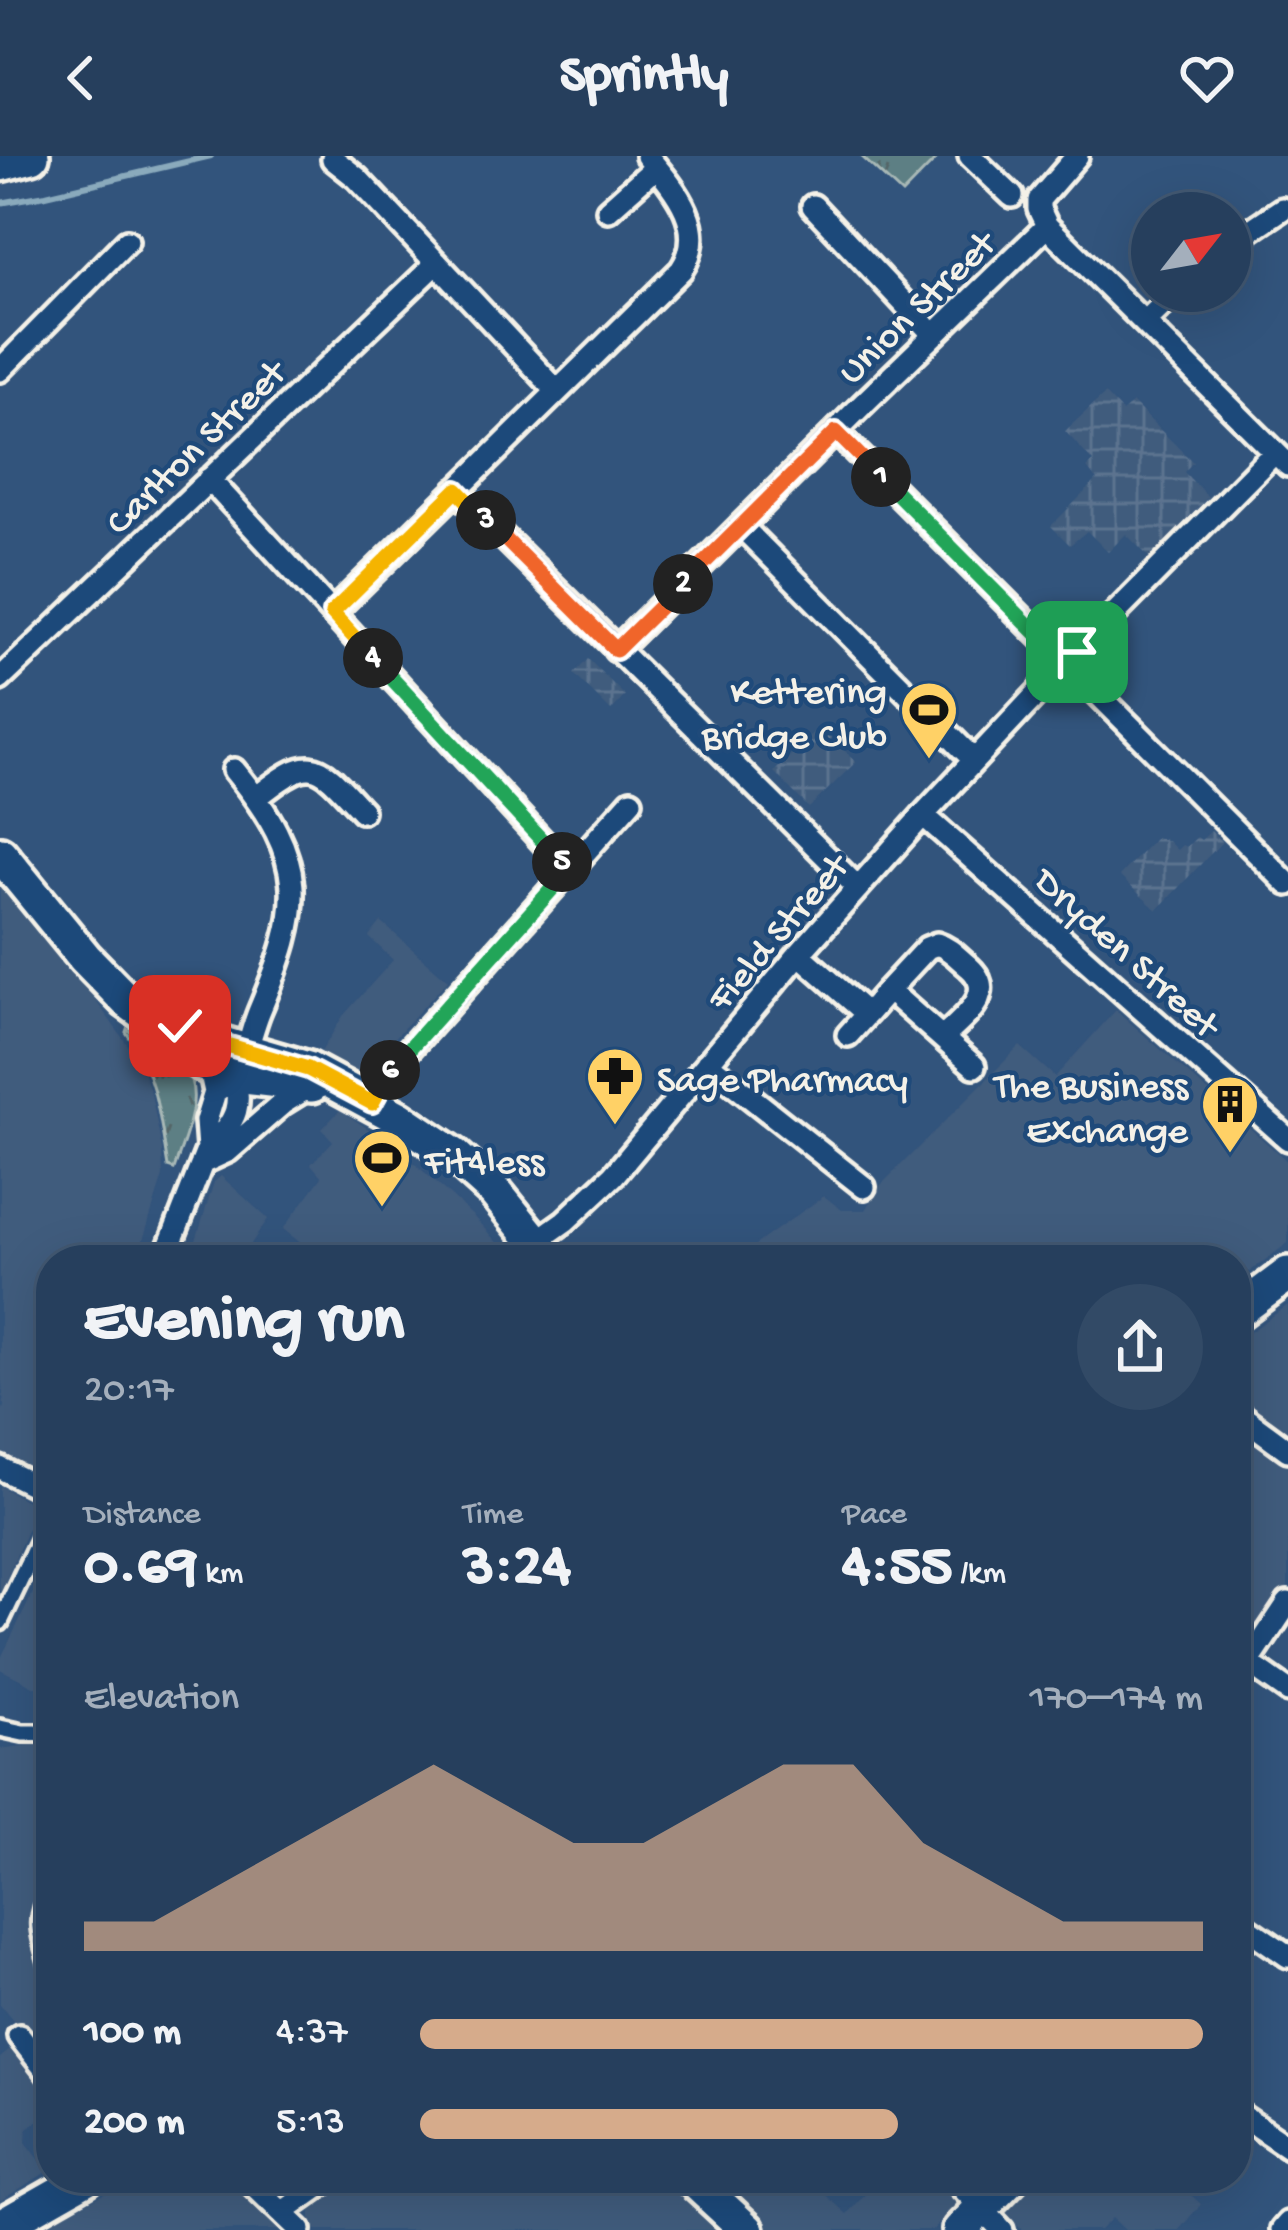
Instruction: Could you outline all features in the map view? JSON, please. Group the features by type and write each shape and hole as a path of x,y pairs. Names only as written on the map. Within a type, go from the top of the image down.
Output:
{"main road":[{"path":"0,164 32,156"},
{"path":"0,854 105,981 156,1022 170,1045 223,1065 308,1069 322,1084 372,1103 454,1155 506,1204 539,1245"},
{"path":"1251,1302 1288,1274"},
{"path":"0,2227 60,2193"},
{"path":"707,2193 747,2230"},
{"path":"981,2222 1001,2193"}],"street":[{"path":"970,156 1012,196"},
{"name":"Union Street","path":"616,650 1047,226 1039,200 1076,156"},
{"path":"333,159 357,178 557,391"},
{"path":"332,613 681,270 691,250 692,233 680,195 651,161 608,210"},
{"path":"813,206 934,335"},
{"path":"1251,229 1282,208"},
{"path":"1047,226 1281,458"},
{"path":"0,370 127,241"},
{"name":"Carlton Street","path":"0,679 437,263"},
{"path":"1145,322 1155,312"},
{"path":"836,432 1287,881"},
{"name":"Field Street","path":"547,1245 613,1176 922,815 1066,663 1281,458"},
{"path":"209,478 569,870"},
{"path":"457,490 858,888"},
{"path":"741,526 974,760"},
{"path":"256,798 299,768 315,767 325,771 362,811"},
{"path":"170,1245 205,1156 236,1114 238,1091 223,1065 289,932 293,879 285,849 272,820 234,770"},
{"path":"372,1103 387,1074 631,801"},
{"name":"Dryden Street","path":"922,815 1288,1139"},
{"path":"848,1035 926,948 937,944 946,946 979,976 982,990 979,1000 943,1038"},
{"path":"800,954 867,1014"},
{"path":"888,990 974,1066"},
{"path":"707,1063 864,1187"},
{"path":"205,1156 228,1151 283,1103 322,1084"},
{"path":"1251,1423 1288,1450"},
{"path":"0,1468 36,1486"},
{"path":"0,1622 36,1545"},
{"path":"1251,1659 1288,1604"},
{"path":"1251,1676 1288,1691"},
{"path":"0,1728 36,1733"},
{"path":"1251,1930 1288,1956"},
{"path":"19,2036 36,2058"},
{"path":"1251,2122 1288,2147"},
{"path":"262,2193 300,2230"},
{"path":"283,2212 310,2193"},
{"path":"963,2193 981,2222"}],"shaded area":[{"path":"1105,394 1122,412 1133,403 1193,462 1184,472 1208,497 1150,558 1126,534 1108,552 1087,531 1070,545 1051,526 1097,480 1087,468 1093,462 1065,431"},
{"path":"588,659 625,696 611,711 574,674"},
{"path":"820,726 856,762 809,808 774,772"},
{"path":"1211,831 1222,842 1157,910 1119,876 1156,837 1177,850"},
{"path":"5,881 28,907 140,1062 162,1149 163,1176 142,1245 36,1245 36,1471 0,1451 4,1407 0,1361 0,885"},
{"path":"381,922 448,980 367,1068 357,1073 316,1060 343,1016 393,960 369,937"},
{"path":"1116,1010 1288,1162 1288,1243 1251,1271 1251,1245 755,1245 824,1196 842,1210 865,1210 878,1188 1020,1046 1055,1077"},
{"path":"340,1110 401,1151 499,1245 303,1245 283,1229 322,1177 311,1164 333,1141 322,1129"},
{"path":"221,1176 268,1219 250,1245 195,1245 214,1182"},
{"path":"1288,1305 1288,1435 1251,1409 1251,1331"},
{"path":"1251,1436 1288,1462 1288,1587 1251,1639"},
{"path":"0,1486 36,1509 0,1594"},
{"path":"36,1587 36,1687 0,1669 0,1660"},
{"path":"36,1744 36,2122 27,2128 26,2142 36,2155 36,2178 0,2201 0,2058 26,2037 0,2005 0,1749"},
{"path":"106,2193 246,2193 287,2230 32,2230"},
{"path":"321,2193 685,2193 723,2230 316,2230 311,2218 314,2198"},
{"path":"728,2193 823,2193 847,2214 866,2193 953,2193 961,2201 933,2230 768,2230"},
{"path":"1021,2193 1189,2193 1201,2204 1179,2230 1125,2230 1112,2218 1100,2230 1022,2230 1003,2212"}],"green space":[{"path":"861,156 939,156 902,194"},
{"path":"127,1029 177,1063 190,1078 191,1117 174,1169 168,1167 150,1080"}],"waterway":[{"path":"0,203 211,156"}],"place":[{"name":"Kettering Bridge Club","path":"929,761"},
{"name":"Sage Pharmacy","path":"615,1127"},
{"name":"The Business Exchange","path":"1230,1155"},
{"name":"Fit4less","path":"382,1209"}],"route":[{"path":"180,1026 216,1042 308,1069 372,1103 387,1074 569,870 332,613 457,490 616,650 836,432 1066,663 1077,652"}]}
